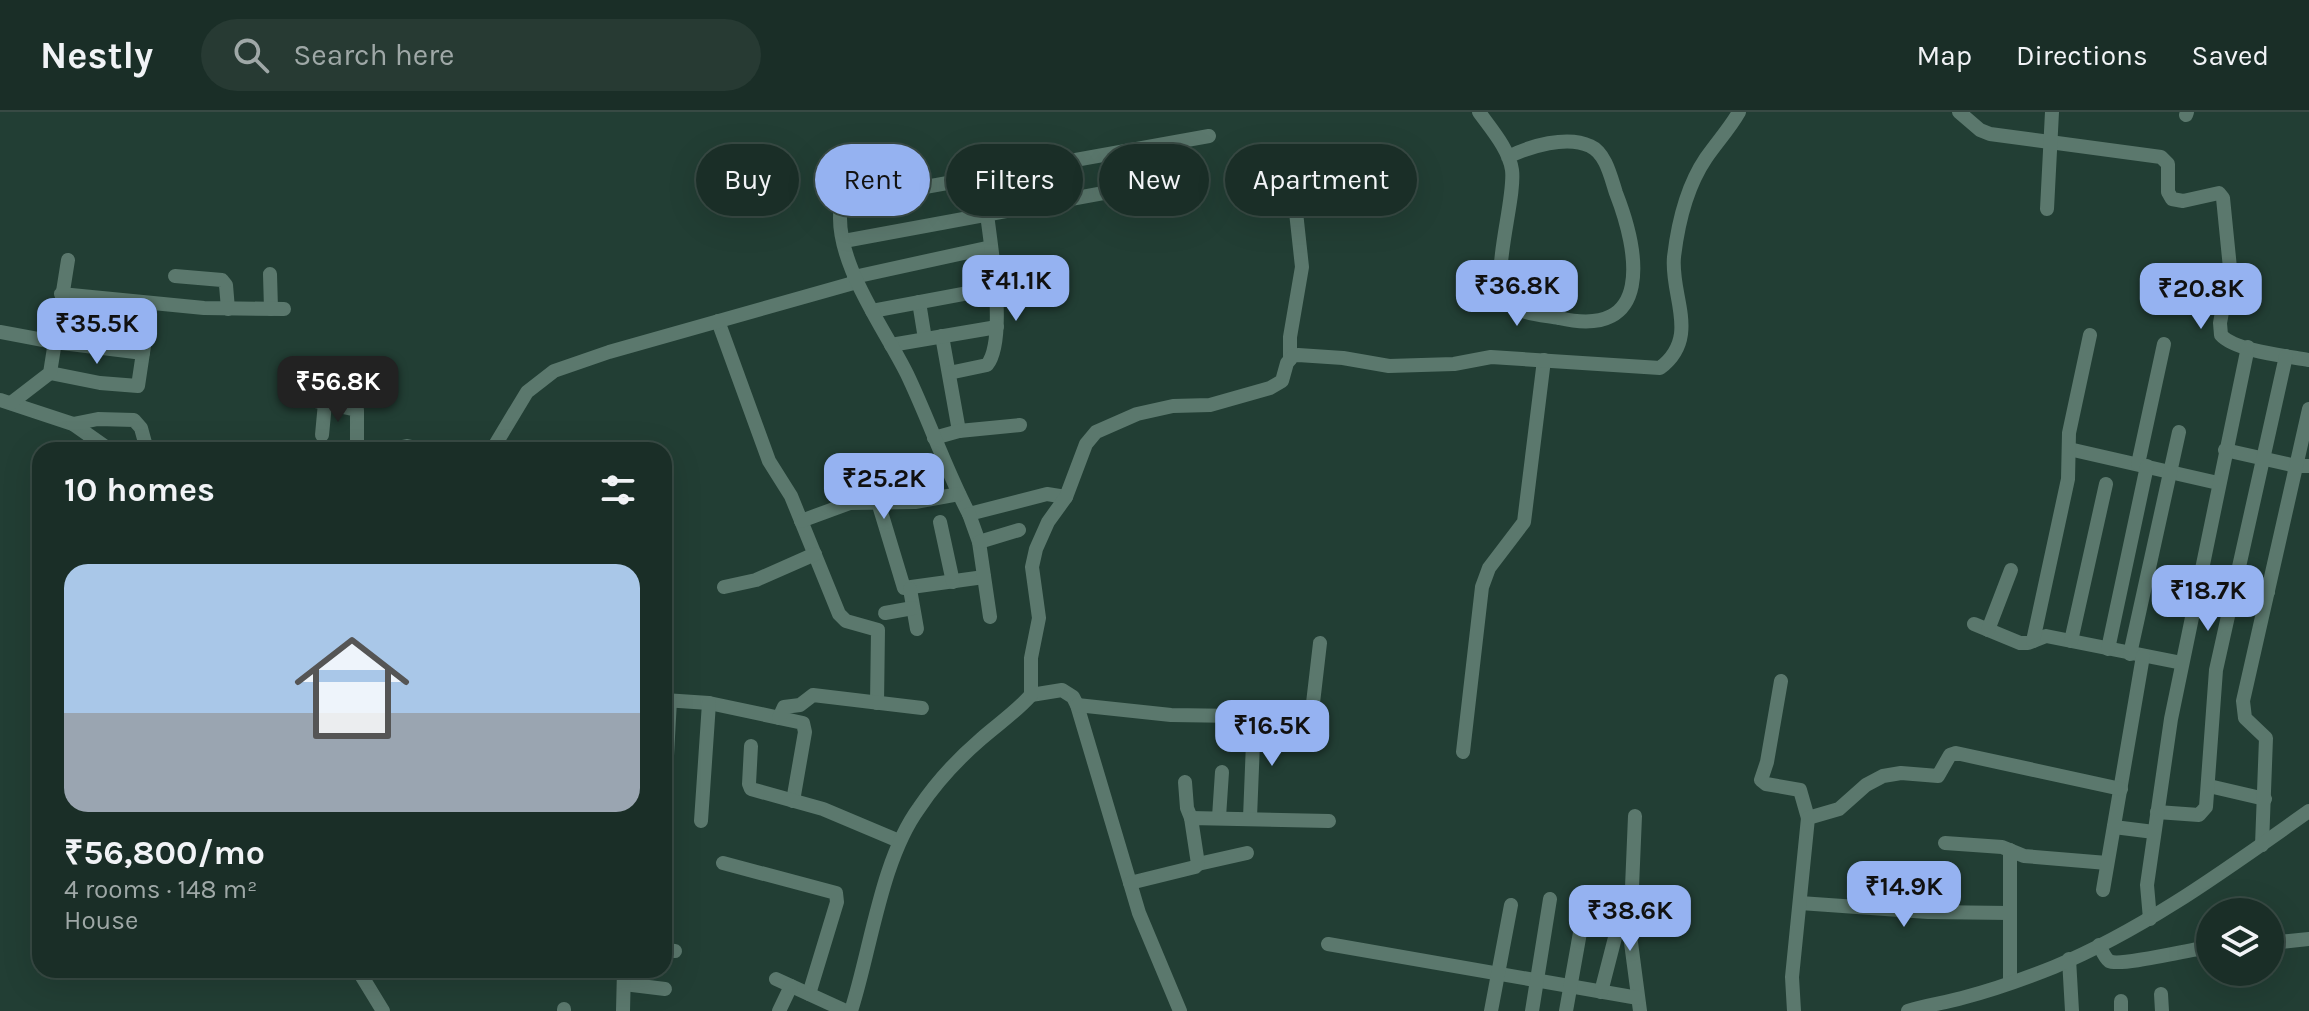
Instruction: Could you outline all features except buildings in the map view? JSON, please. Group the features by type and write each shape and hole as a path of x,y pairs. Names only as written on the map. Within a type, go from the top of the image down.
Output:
{"street":[{"path":"1479,112 1508,157 1513,174 1500,278 1503,296 1517,309 1574,322 1591,323 1615,314 1629,298 1634,273 1633,250 1628,223 1600,154 1589,145 1580,143 1549,143 1525,148 1508,157"},
{"path":"1031,695 1031,658 1039,618 1032,567 1036,549 1086,444 1096,432 1137,414 1173,406 1210,405 1270,388 1298,355 1389,366 1454,364 1491,357 1660,368 1673,358 1683,324 1674,260 1687,195 1705,159 1739,112"},
{"path":"1959,112 1985,132 2161,157 2169,170 2169,196 2176,200 2215,193 2223,198 2230,250 2221,335 2231,343 2309,360"},
{"path":"2047,209 2052,112"},
{"path":"990,617 979,542 969,514 906,373 856,280 844,241 840,208 847,201 1209,136"},
{"path":"844,241 976,216"},
{"path":"949,373 990,364 997,338 987,216"},
{"path":"1287,366 1302,267 1296,216"},
{"path":"497,442 527,392 554,371 856,280 991,247"},
{"path":"50,373 68,260"},
{"path":"61,294 147,304 277,309 270,274"},
{"path":"175,276 222,280 226,285 228,309"},
{"path":"872,311 995,288"},
{"path":"919,302 925,339"},
{"path":"5,401 50,373 100,383 138,386 147,304"},
{"path":"718,321 769,461 789,491 842,619 878,630 877,703"},
{"path":"891,345 997,327"},
{"path":"0,332 143,353"},
{"path":"2033,641 2068,479 2069,433 2090,335"},
{"path":"942,336 959,431"},
{"path":"2108,649 2164,344"},
{"path":"2150,919 2147,885 2182,663 2248,347"},
{"path":"2157,812 2203,813 2209,786 2214,684 2286,356"},
{"path":"1463,752 1482,587 1489,568 1524,522 1544,360"},
{"path":"5,401 73,424 99,442"},
{"path":"322,435 320,402 357,410 357,442"},
{"path":"2262,845 2266,738 2247,721 2243,701 2302,466 2309,409"},
{"path":"73,424 98,419 134,420 139,424 145,442"},
{"path":"934,438 959,431 1020,425"},
{"path":"2103,890 2121,789 2137,655 2179,432"},
{"path":"2069,449 2218,483"},
{"path":"2225,450 2302,466"},
{"path":"2071,641 2106,484"},
{"path":"801,521 850,503 915,502 959,494"},
{"path":"969,514 1060,495"},
{"path":"878,502 904,588 984,577"},
{"path":"940,522 953,582"},
{"path":"979,542 1019,530"},
{"path":"724,587 756,580 815,554"},
{"path":"2011,570 1981,627 2020,643 2046,636 2182,663"},
{"path":"2199,578 2268,592"},
{"path":"910,589 917,629"},
{"path":"885,613 913,608"},
{"path":"1077,705 1144,713 1292,718 1307,715 1313,703 1320,643"},
{"path":"1781,681 1761,780 1766,784 1800,790 1808,818 1792,977 1794,1011"},
{"path":"776,979 848,1011 899,841 919,807 978,741 1014,713 1031,695 1062,690 1073,697 1077,705 1150,944 1180,1011"},
{"path":"779,718 784,707 800,705 813,695 922,708"},
{"path":"672,700 709,703 803,723 805,728 793,801"},
{"path":"701,821 709,703"},
{"path":"1250,818 1254,717"},
{"path":"751,746 751,789 829,812 899,841"},
{"path":"1808,818 1839,809 1866,785 1883,776 1901,773 1938,776 1950,755 1956,753 2121,789"},
{"path":"1219,817 1222,772"},
{"path":"1185,782 1198,864"},
{"path":"2209,786 2265,799"},
{"path":"1908,1011 2010,982 2099,945 2150,919 2309,811"},
{"path":"1328,944 1570,986 1639,1004 1631,952 1630,901 1635,816"},
{"path":"1191,818 1329,821"},
{"path":"2114,827 2154,832"},
{"path":"1945,843 1994,846 2024,856 2107,863"},
{"path":"2010,850 2010,982"},
{"path":"1130,883 1247,853"},
{"path":"723,863 834,892 838,898 809,994"},
{"path":"1532,1011 1550,899"},
{"path":"1566,1011 1586,899"},
{"path":"1601,992 1619,922 1630,901"},
{"path":"1800,903 1928,912 2010,913"},
{"path":"1491,1011 1511,905"},
{"path":"2284,942 2309,939"},
{"path":"2099,945 2106,958 2113,962 2156,958 2196,948"},
{"path":"2069,959 2072,1011"},
{"path":"363,978 383,1011"},
{"path":"623,1011 624,978"},
{"path":"627,978 665,989"},
{"path":"779,1011 791,986"},
{"path":"2161,994 2162,1011"}]}
